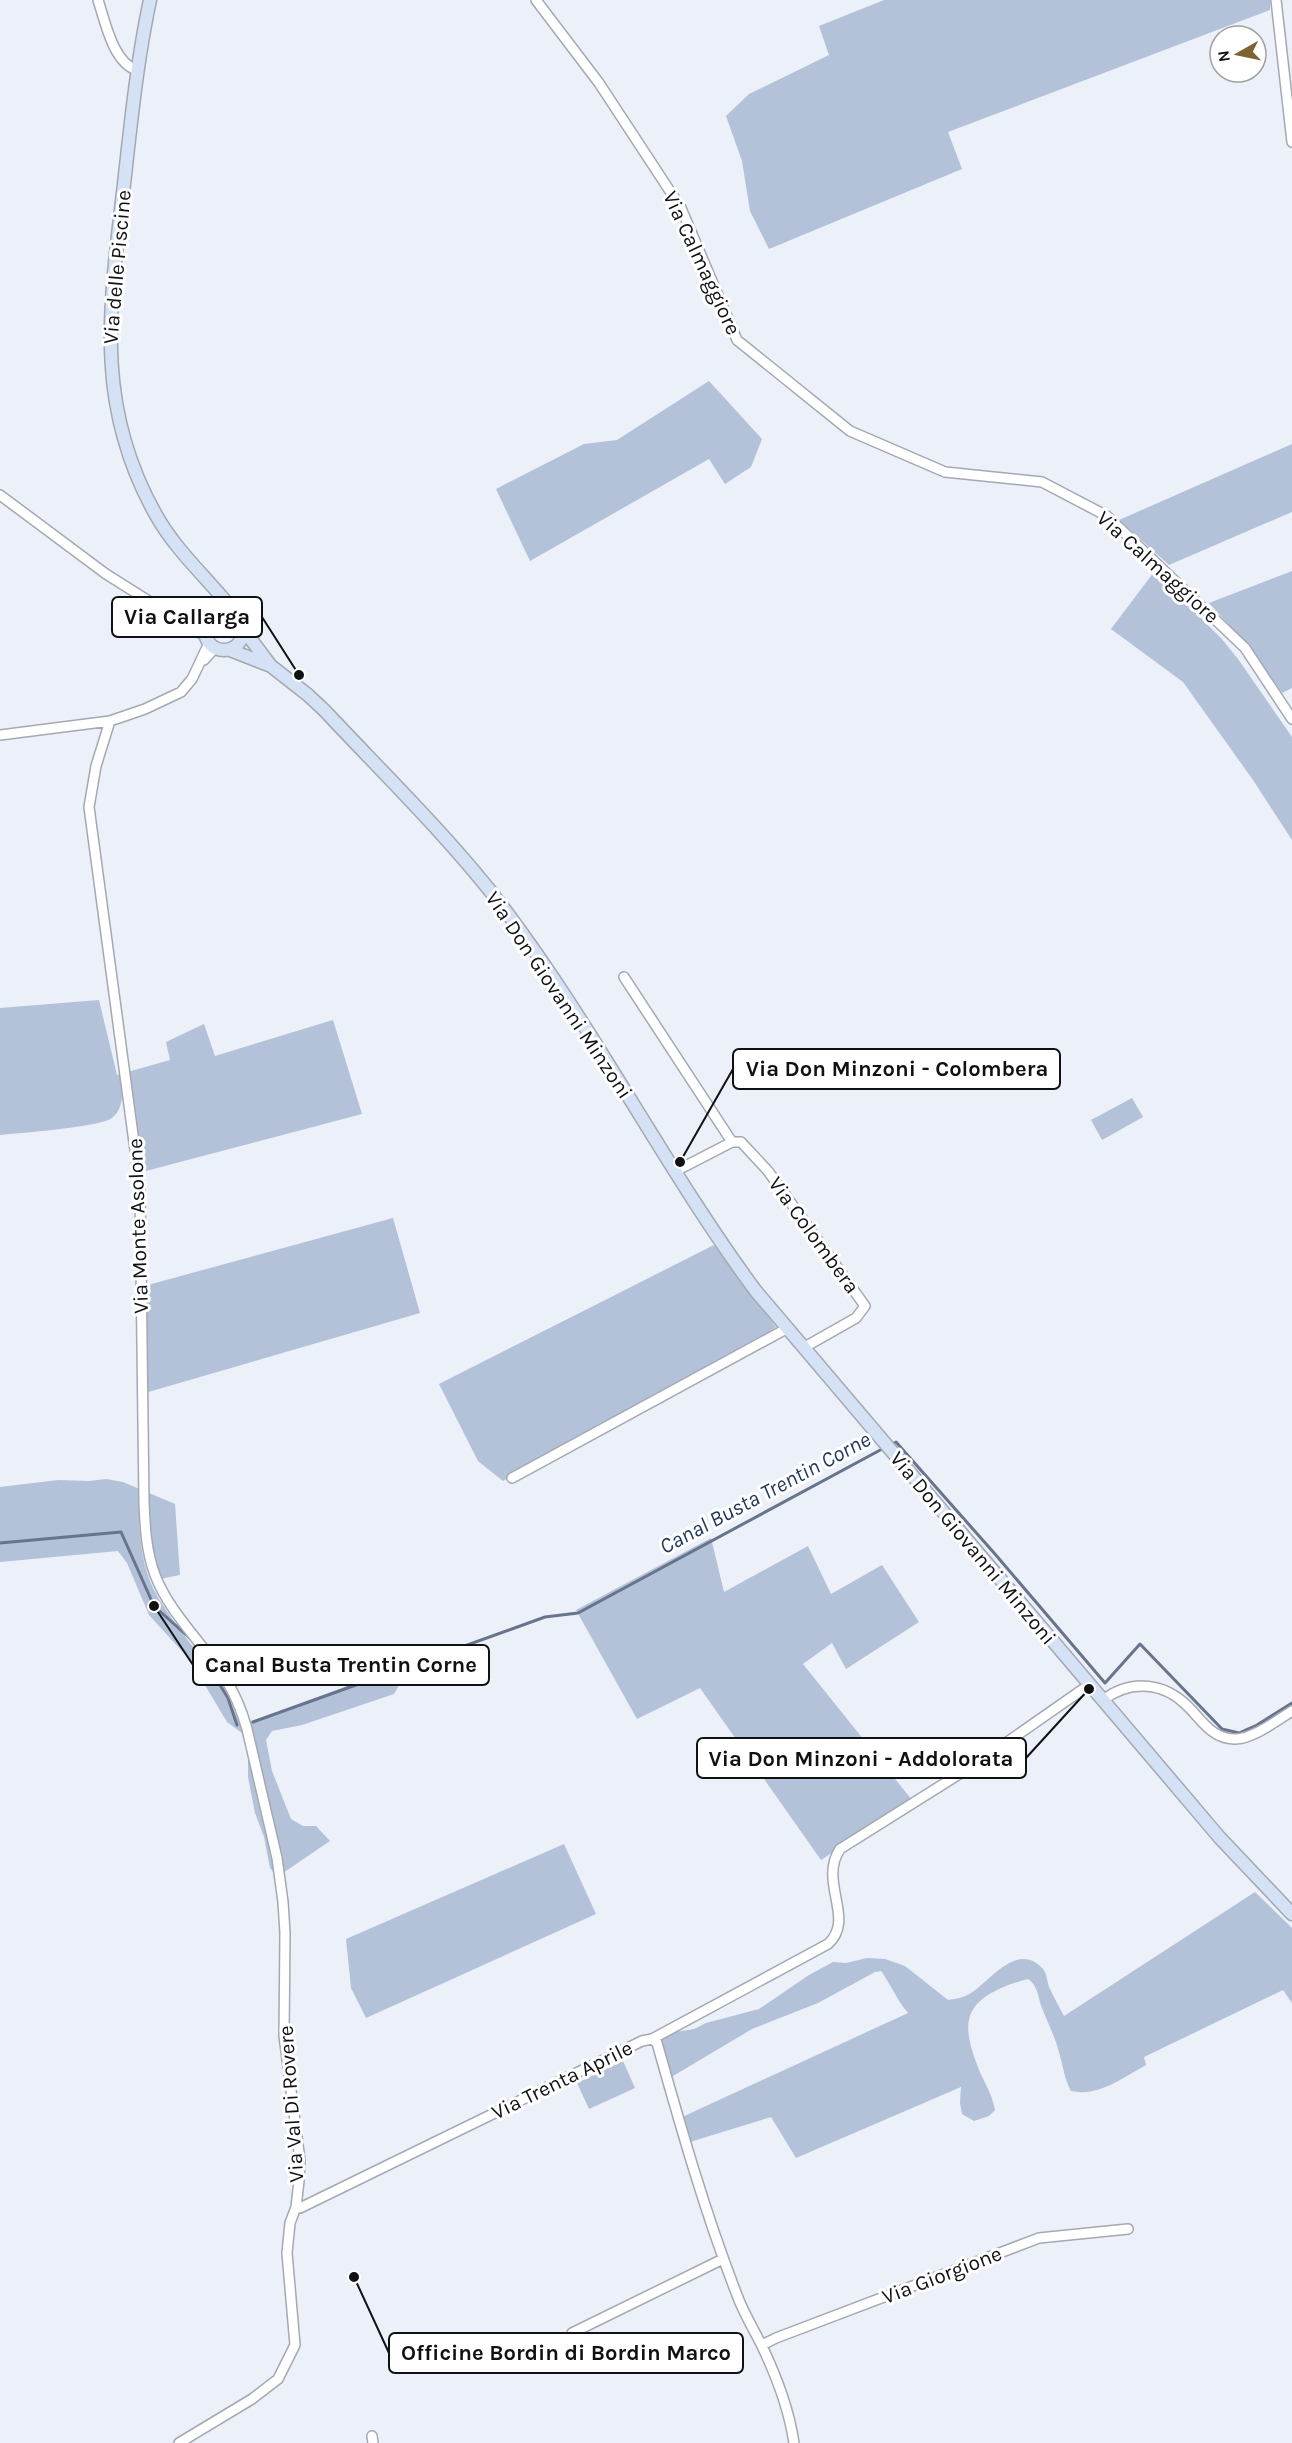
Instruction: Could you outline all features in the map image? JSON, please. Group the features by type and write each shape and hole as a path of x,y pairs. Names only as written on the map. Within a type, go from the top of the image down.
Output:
{"street":[{"path":"98,0 118,52 131,68 137,70"},
{"name":"Via delle Piscine","path":"150,0 137,70 111,307 109,334 112,382 124,438 144,491 169,536 207,583 227,603 231,613 237,616 243,629 271,666"},
{"name":"Via Calmaggiore","path":"536,0 599,83 681,208 737,340 850,431 945,472 1042,482 1107,516 1245,648 1292,718"},
{"path":"1276,0 1291,139"},
{"path":"0,495 106,574 185,624 210,643 271,666"},
{"name":"Via delle Piscine","path":"207,583 211,618 210,643"},
{"path":"185,624 231,613"},
{"path":"230,650 241,642 243,629"},
{"path":"0,735 110,721 145,709 181,692 192,679 210,643"},
{"name":"Via Don Giovanni Minzoni","path":"271,666 308,695 324,711 493,894 557,986 727,1252 786,1329 1238,1859 1292,1914"},
{"name":"Via Monte Asolone","path":"110,721 92,782 90,820 140,1187 144,1502 147,1546 155,1576 163,1592 224,1676 242,1710"},
{"name":"Via Colombera","path":"624,977 732,1142 741,1142 768,1171 865,1306 856,1318 803,1348"},
{"path":"675,1172 732,1142"},
{"path":"512,1478 786,1329"},
{"path":"652,2039 828,1944 836,1937 840,1926 831,1872 833,1859 840,1849 980,1761 1089,1685"},
{"path":"1102,1701 1124,1687 1150,1686 1184,1702 1199,1720 1217,1735 1235,1740 1273,1724 1292,1711"},
{"name":"Via Val Di Rovere","path":"178,2443 252,2400 278,2379 295,2345 287,2253 290,2223 296,2207 300,2160 284,2036 283,1902 277,1858 242,1710"},
{"name":"Via Trenta Aprile","path":"296,2207 300,2208 642,2041 652,2039 657,2043 689,2157 723,2259 741,2305 762,2345 790,2418 794,2443"},
{"name":"Via Giorgione","path":"762,2345 1039,2238 1128,2229"},
{"path":"572,2333 723,2259"}],"shaded area":[{"path":"884,0 1270,0 1270,10 1233,24 1208,24 1208,33 948,132 962,169 769,249 750,211 742,161 726,116 749,94 829,55 819,26"},
{"path":"709,381 762,439 751,467 725,484 709,459 530,561 496,489 584,444 617,440"},
{"path":"1292,444 1292,512 1169,565 1119,520"},
{"path":"1292,571 1292,688 1282,693 1251,649 1209,603"},
{"path":"1154,572 1221,638 1292,737 1292,840 1253,780 1183,682 1111,629"},
{"path":"99,1000 117,1075 170,1060 166,1042 204,1024 215,1056 333,1020 362,1114 138,1173 123,1093 117,1112 105,1121 59,1129 0,1135 0,1008"},
{"path":"1132,1098 1143,1117 1102,1140 1091,1120"},
{"path":"393,1218 420,1313 138,1395 137,1288"},
{"path":"714,1245 776,1327 726,1362 503,1481 478,1461 439,1384"},
{"path":"106,1479 123,1482 175,1504 180,1575 160,1579 154,1560 149,1520 139,1524 147,1572 163,1606 222,1688 240,1725 402,1666 403,1678 394,1694 302,1725 272,1731 266,1740 272,1771 291,1819 303,1826 316,1826 330,1841 277,1877 270,1868 264,1837 255,1813 248,1777 248,1751 242,1733 227,1722 190,1660 149,1615 127,1563 118,1551 0,1562 0,1487 58,1480"},
{"path":"711,1538 724,1592 808,1546 831,1594 882,1565 919,1622 846,1669 832,1643 803,1664 912,1800 821,1860 700,1688 637,1719 576,1610"},
{"path":"564,1844 596,1914 366,2018 351,1988 346,1939"},
{"path":"1255,1892 1292,1928 1292,2003 1283,1990 1144,2057 1146,2065 1101,2089 1071,2091 1037,1992 1028,1979 1011,1984 984,1998 977,2004 969,2020 969,2036 973,2052 995,2110 989,2116 974,2121 962,2114 961,2087 796,2158 771,2117 690,2142 680,2118 908,2013 881,1971 875,1972 818,2003 752,2029 668,2079 657,2035 694,2029 706,2023 759,2009 809,1975 833,1962 846,1963 867,1958 885,1959 905,1966 948,2000 971,1993 1007,1965 1016,1960 1025,1959 1043,1969 1049,1987 1064,2016"},
{"path":"623,2061 635,2088 589,2109 577,2083"}],"waterway":[{"name":"Canal Busta Trentin Corne","path":"890,1445 896,1442 1105,1683 1140,1644 1222,1729 1239,1733 1257,1725 1292,1703"},
{"name":"Canal Busta Trentin Corne","path":"253,1722 545,1617 578,1613 884,1448"},
{"name":"Canal Busta Trentin Corne","path":"0,1543 121,1532 154,1606 193,1641 228,1698 237,1725"}],"place":[{"name":"Via Callarga","path":"299,675"},
{"name":"Via Don Minzoni - Colombera","path":"680,1162"},
{"name":"Canal Busta Trentin Corne","path":"154,1606"},
{"name":"Via Don Minzoni - Addolorata","path":"1089,1689"},
{"name":"Officine Bordin di Bordin Marco","path":"354,2277"}]}
